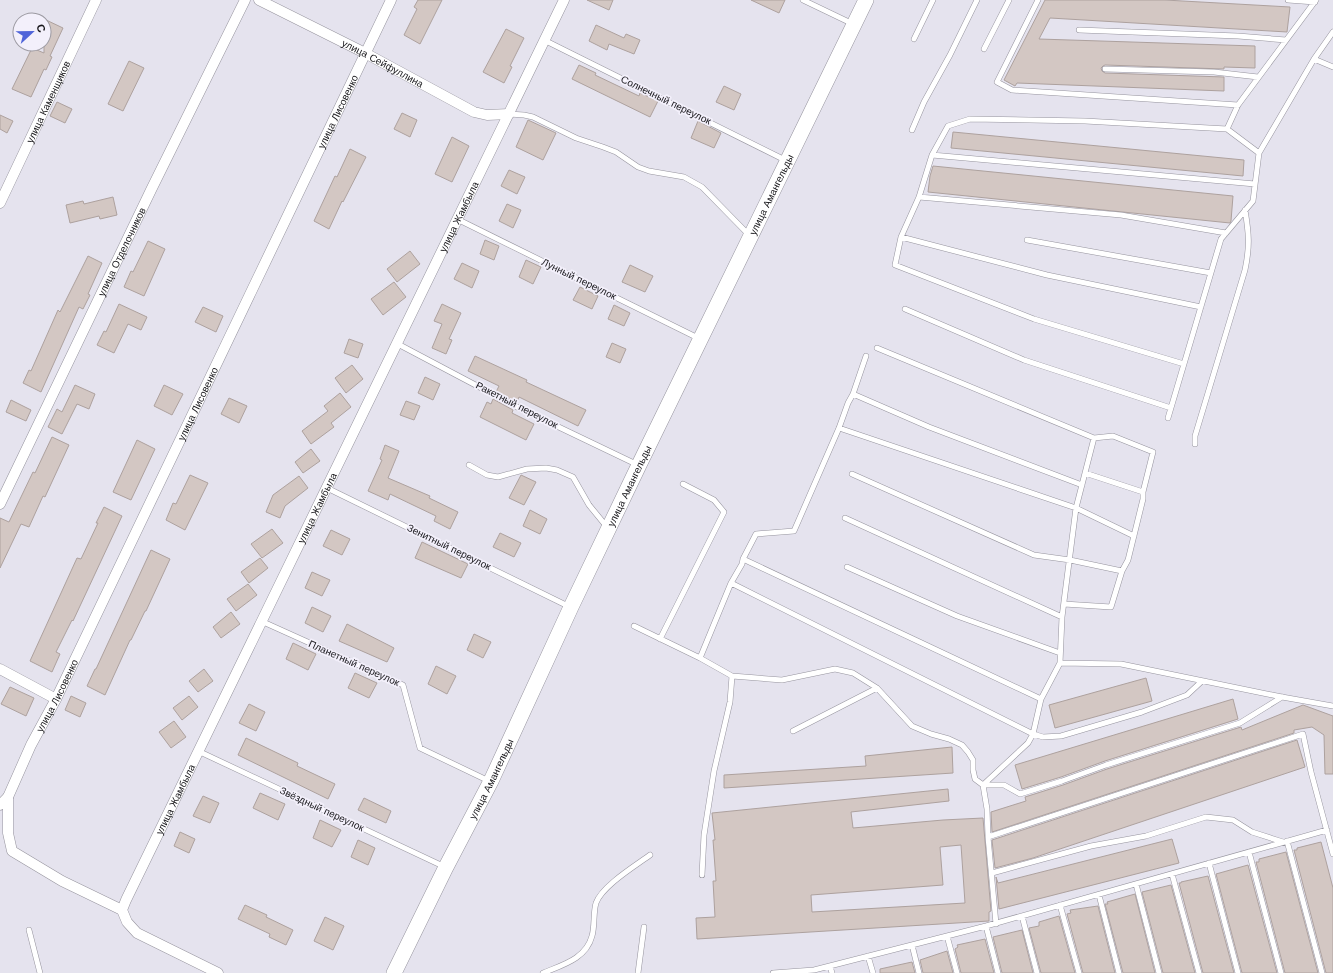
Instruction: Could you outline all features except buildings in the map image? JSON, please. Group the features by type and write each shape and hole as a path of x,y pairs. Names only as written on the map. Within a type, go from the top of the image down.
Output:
{"street":[{"name":"улица Каменщиков","path":"0,202 96,0"},
{"name":"улица Отделочников","path":"0,504 245,0"},
{"name":"улица Сейфуллина","path":"259,0 365,53 474,112 487,115 509,114"},
{"name":"улица Лисовенко","path":"0,805 8,797 31,745 56,699 391,0"},
{"name":"улица Жамбыла","path":"122,910 396,343 564,0"},
{"name":"улица Амангельды","path":"394,973 446,867 491,782 608,529 866,0"},
{"path":"0,669 56,699"},
{"path":"8,797 8,833 12,852 62,881 122,910 127,922 137,933 218,973"}],"lane":[{"path":"804,0 854,24"},
{"path":"914,39 933,0"},
{"path":"912,130 924,102 950,55 977,0"},
{"path":"984,49 1009,0"},
{"path":"1038,0 997,82 1012,90 1238,105"},
{"path":"1288,0 1315,1"},
{"path":"1227,129 1238,105 1315,1"},
{"path":"1079,30 1238,36 1286,40"},
{"path":"1168,418 1221,239 1253,201 1259,153 1314,59 1333,32"},
{"name":"Солнечный переулок","path":"544,40 788,161"},
{"path":"1314,59 1333,67"},
{"path":"1105,69 1214,72 1258,77"},
{"path":"509,114 533,117 576,138 616,152 638,167 649,171 684,177 702,187 751,237"},
{"path":"1184,364 1034,319 895,265 901,237 919,197 932,155 948,126 970,119 1085,121 1227,129 1259,153"},
{"path":"932,155 1255,184"},
{"path":"919,197 1121,215 1226,233"},
{"path":"1195,444 1195,436 1245,270 1249,250 1245,210"},
{"name":"Лунный переулок","path":"457,219 701,339"},
{"path":"901,237 1047,275 1201,307"},
{"path":"1027,240 1211,273"},
{"path":"905,309 1024,360 1171,408"},
{"name":"Ракетный переулок","path":"396,343 520,408 639,465"},
{"path":"877,348 1094,438 1113,436 1154,452 1143,492 1143,499 1128,560 1122,571 1111,607 1064,604"},
{"path":"700,658 731,583 756,534 794,531 853,394 866,356"},
{"path":"853,394 929,427 1082,485"},
{"path":"839,428 1076,508 1134,536"},
{"path":"983,785 1028,743 1033,734 1041,699 1060,663 1062,617 1076,508 1094,438"},
{"path":"469,466 487,475 498,477 527,469 546,468 557,470 574,477 589,505 608,529"},
{"path":"1085,473 1143,492"},
{"path":"852,474 1034,555 1070,560 1122,571"},
{"path":"660,639 724,512 714,500 683,484"},
{"name":"Зенитный переулок","path":"327,488 571,607"},
{"path":"844,518 1062,617"},
{"path":"743,559 1041,699"},
{"path":"847,567 957,616 1060,653"},
{"path":"731,583 1033,734 1043,737 1061,736 1142,712 1187,695 1202,681"},
{"name":"Планетный переулок","path":"261,621 403,685 420,748 491,782"},
{"path":"634,626 700,658 732,676 782,680 835,669 853,673 877,688 912,726 962,745 973,760 975,779 983,785 1004,785 1020,794 1240,723 1282,697"},
{"path":"1060,663 1121,664 1333,706"},
{"path":"702,875 704,834 712,778 730,702 732,676"},
{"path":"793,730 877,688"},
{"path":"988,837 1303,734 1311,772 1333,854"},
{"name":"Звёздный переулок","path":"198,751 446,867"},
{"path":"983,785 987,809 996,924"},
{"path":"992,873 1091,846 1146,836 1206,817 1233,820 1252,832 1285,842"},
{"path":"773,973 814,970 996,924 1327,830"},
{"path":"1285,842 1322,973"},
{"path":"1249,852 1281,973"},
{"path":"543,973 576,959 585,950 592,937 596,903 605,888 650,855"},
{"path":"1209,863 1238,973"},
{"path":"1172,874 1199,973"},
{"path":"1136,884 1160,973"},
{"path":"1099,894 1118,973"},
{"path":"1060,905 1079,973"},
{"path":"1022,916 1037,973"},
{"path":"638,973 644,926"},
{"path":"986,926 998,973"},
{"path":"29,930 40,973"},
{"path":"947,936 957,973"},
{"path":"912,945 919,973"},
{"path":"868,956 873,973"},
{"path":"830,966 832,973"}]}
